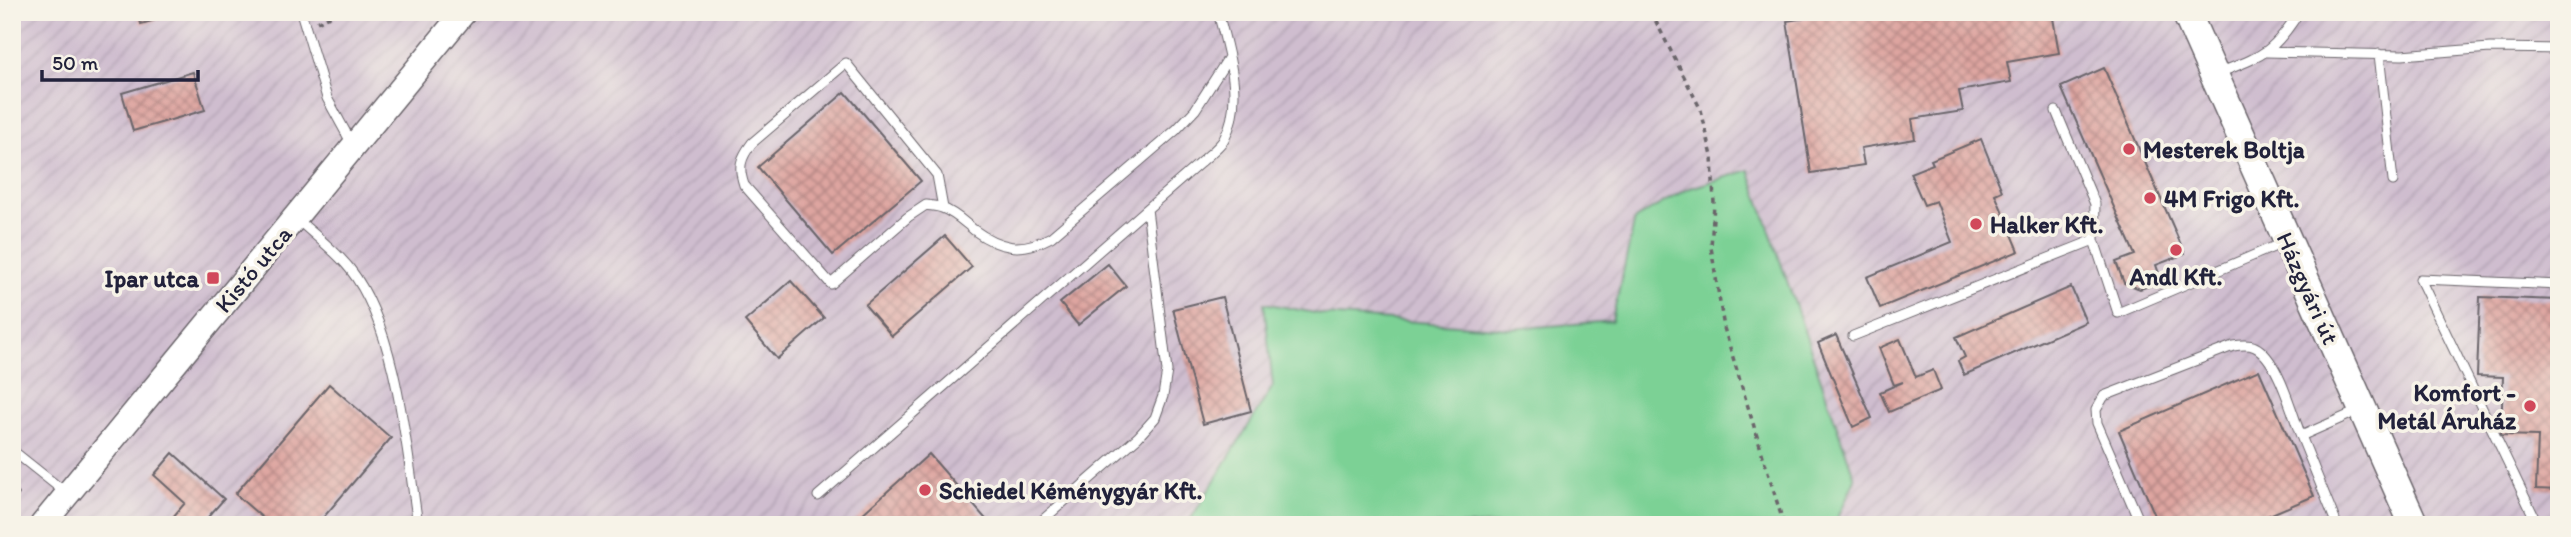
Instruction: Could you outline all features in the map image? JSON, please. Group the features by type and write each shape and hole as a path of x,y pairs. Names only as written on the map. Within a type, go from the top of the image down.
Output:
{"main road":[{"name":"Házgyári út","path":"2186,12 2414,525"}],"street":[{"name":"Kistó utca","path":"42,525 464,12"}],"lane":[{"path":"301,12 327,97 353,147"},
{"path":"818,496 1224,140 1232,118 1235,93 1218,12"},
{"path":"2213,75 2267,52 2281,39 2299,12"},
{"path":"2267,52 2402,55 2490,48 2559,49"},
{"path":"2379,54 2393,181"},
{"path":"943,208 937,174 846,63 751,143 741,158 739,171 744,186 831,284 908,217 926,205 943,208 990,240 1005,246 1036,246 1051,237 1176,130 1195,110 1229,57"},
{"path":"2056,111 2095,204 2094,240 2118,313 2287,242"},
{"path":"1037,525 1138,437 1155,418 1163,396 1167,371 1147,209"},
{"path":"295,217 351,270 374,311 387,349 399,400 418,525"},
{"path":"1853,336 2094,240"},
{"path":"2538,525 2420,279 2559,285"},
{"path":"2141,525 2097,423 2096,410 2104,396 2233,346 2254,346 2266,356 2277,374 2337,525"},
{"path":"2301,436 2361,409"},
{"path":"12,450 67,494"}],"path":[{"path":"306,27 338,12"},
{"path":"1651,12 1701,110 1713,156 1711,247 1724,328 1784,525"},
{"path":"12,484 18,494 12,501"}],"shaded area":[{"path":"12,12 2559,12 2559,525 1835,525 1855,479 1749,170 1635,219 1612,321 1510,329 1325,315 1264,304 1273,386 1187,525 12,525"}],"green space":[{"path":"1749,170 1855,479 1835,525 1187,525 1273,386 1264,303 1325,315 1510,329 1612,321 1635,219 1687,189"}],"building":[{"path":"126,12 181,13 141,24 138,13 127,17"},
{"path":"1840,12 2052,12 2059,53 2007,62 2011,82 1959,91 1963,111 1912,119 1915,139 1861,148 1864,165 1811,173 1787,21"},
{"path":"2104,68 2185,254 2156,265 2162,282 2140,289 2124,283 2116,262 2135,255 2061,87"},
{"path":"193,72 205,110 133,131 122,93"},
{"path":"845,92 921,181 833,255 758,167"},
{"name":"Halker Kft.","path":"1981,139 2002,191 1995,194 2019,251 1880,308 1867,277 1952,242 1936,201 1924,205 1910,173 1933,164 1931,160"},
{"path":"945,236 972,267 892,336 865,305"},
{"path":"1108,264 1126,286 1078,325 1060,303"},
{"path":"791,281 824,318 777,359 745,321"},
{"path":"2071,287 2086,322 1964,375 1958,361 1965,357 1956,337"},
{"path":"1222,297 1251,411 1203,424 1173,309"},
{"name":"Komfort - Metál Áruház","path":"2480,297 2559,300 2559,490 2536,489 2538,436 2501,435 2503,377 2477,376"},
{"path":"1836,335 1872,418 1853,427 1818,343"},
{"path":"1900,339 1916,377 1933,370 1941,390 1889,412 1880,392 1903,382 1894,385 1879,348"},
{"path":"2259,370 2314,496 2246,525 2159,525 2119,431"},
{"path":"329,384 391,438 317,525 271,525 235,494"},
{"path":"173,453 224,499 201,525 166,525 185,503 154,475"},
{"name":"Schiedel Kéménygyár Kft.","path":"929,454 991,525 850,525"}],"place":[{"name":"Mesterek Boltja","path":"2129,149"},
{"name":"4M Frigo Kft.","path":"2150,198"},
{"name":"Halker Kft.","path":"1976,224"},
{"name":"Andl Kft.","path":"2176,250"},
{"name":"Ipar utca","path":"213,278"},
{"name":"Komfort - Metál Áruház","path":"2530,406"},
{"name":"Schiedel Kéménygyár Kft.","path":"925,490"}]}
